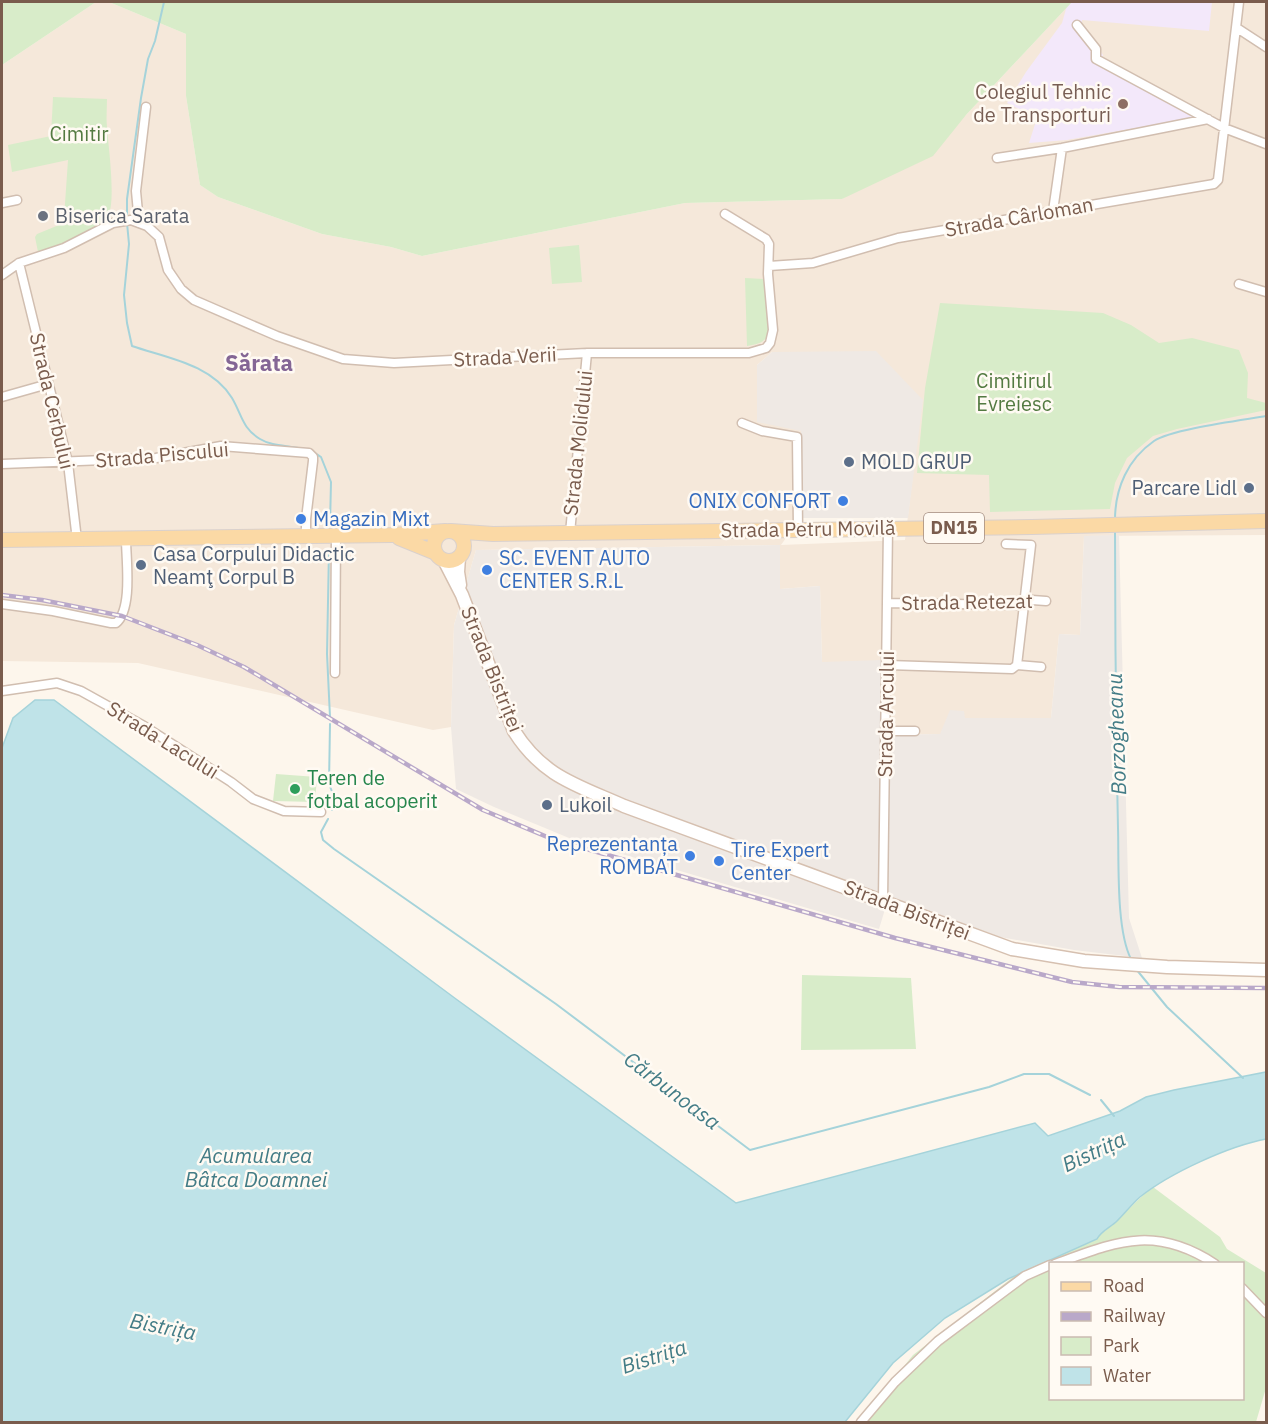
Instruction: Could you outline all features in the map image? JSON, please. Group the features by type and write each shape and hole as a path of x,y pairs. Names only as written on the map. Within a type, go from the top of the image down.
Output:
{"main road":[{"name":"Strada Petru Movilă","path":"2,540 392,535 448,531 494,534 1266,521"},
{"path":"440,556 435,540 448,531 459,535 461,552"},
{"name":"Strada Petru Movilă","path":"461,552 494,534"},
{"name":"Strada Petru Movilă","path":"392,535 440,556"},
{"name":"DN15","path":"440,556 452,560 461,552"},
{"name":"Strada Bistriței","path":"461,552 458,572 462,595"},
{"name":"Strada Bistriței","path":"440,556 462,595 514,731 527,750 548,770 565,780 624,806 1012,949 1060,958 1149,965 1266,970"}],"street":[{"path":"1224,128 1239,2"},
{"path":"1077,25 1096,49 1096,59 1224,128 1266,144"},
{"path":"1237,28 1266,47"},
{"path":"2,275 19,263 64,248 113,223 131,221 146,107"},
{"path":"996,158 1062,148 1208,119"},
{"name":"Strada Cârloman","path":"769,266 813,263 897,238 1214,184 1218,180 1224,128"},
{"path":"1053,211 1062,148"},
{"path":"2,203 18,200"},
{"name":"Strada Verii","path":"131,221 147,226 159,237 168,270 181,289 194,300 278,336 343,359 394,363 587,353 749,353 766,348 770,343 773,330 768,274 769,244 766,239 725,214"},
{"name":"Strada Cerbului","path":"19,263 68,463 77,540"},
{"path":"1239,284 1266,292"},
{"name":"Strada Molidului","path":"570,532 587,353"},
{"path":"2,397 48,384"},
{"path":"742,423 762,430 797,437 798,530"},
{"name":"Strada Piscului","path":"2,464 156,458 221,446 309,453 313,461 306,536"},
{"name":"Strada Arcului","path":"883,900 888,665 888,528"},
{"path":"335,674 336,536"},
{"path":"2,604 116,623 122,616 126,602 126,539"},
{"path":"1006,544 1031,545 1017,665"},
{"name":"Strada Retezat","path":"887,603 1023,605 1032,600 1046,601"},
{"path":"888,665 1012,669 1017,665 1041,667"},
{"name":"Strada Lacului","path":"2,691 57,683 81,691 144,726 253,799 284,811 321,812"},
{"path":"885,731 915,731"},
{"path":"1058,1262 1108,1245 1138,1239 1163,1241 1213,1262"},
{"path":"861,1422 895,1382 938,1341 1025,1276 1049,1265"},
{"path":"1244,1290 1266,1313"}],"shaded area":[{"path":"96,2 109,2 186,34 186,96 200,185 218,197 322,234 391,247 422,256 685,203 842,199 966,115 1072,2 1266,2 1266,535 1084,536 1080,635 1059,634 1051,718 965,718 941,734 880,735 882,661 822,663 820,586 780,589 780,545 476,550 454,625 451,727 433,730 138,663 2,661 2,65","holes":["772,352 922,400 905,540 781,545 800,518 801,431 757,365"]},
{"path":"1068,2 1212,2 1209,31 1082,20 1082,24 1103,55 1098,65 1193,116 1192,118 1067,140 1029,143 1037,118 1007,103 1026,72 1062,23"},
{"path":"876,351 923,400 908,518 800,518 801,431 757,422 757,365 772,352"},
{"path":"1119,535 1129,918 1142,958 1074,950 1000,937 889,896 879,929 574,840 456,789 451,727 454,625 476,550 780,545 780,589 820,586 822,662 882,660 880,735 940,734 950,710 964,711 965,718 1051,718 1059,634 1080,635 1084,536"}],"green space":[{"path":"2,2 96,2 2,65"},
{"path":"109,2 1072,2 966,115 933,156 842,199 685,203 422,256 391,247 322,234 218,197 200,185 186,96 186,34"},
{"name":"Cimitir","path":"53,97 107,99 111,201 107,218 94,230 75,240 38,252 35,237 37,234 59,225 64,218 68,160 12,172 8,145 51,136"},
{"path":"579,245 582,282 552,284 549,248"},
{"path":"745,278 764,279 770,333 760,342 747,346"},
{"name":"Cimitirul Evreiesc","path":"940,303 1103,313 1131,325 1159,343 1192,338 1239,350 1248,373 1247,398 1266,403 1266,410 1153,436 1127,458 1115,483 1110,509 990,512 989,475 917,473 925,388"},
{"name":"Teren de fotbal acoperit","path":"276,774 317,777 315,802 273,801"},
{"path":"802,975 911,978 916,1049 801,1050"},
{"path":"1153,1187 1220,1237 1227,1249 1266,1273 1266,1388 1256,1422 859,1422 913,1355 1021,1271 1105,1231"}],"water":[{"name":"Acumularea Bâtca Doamnei","path":"35,700 54,700 456,999 736,1203 1035,1123 1048,1136 1120,1111 1146,1097 1266,1072 1266,1139 1218,1154 1183,1170 1140,1197 1097,1239 1008,1279 945,1318 893,1363 845,1422 2,1422 2,748 13,718"}],"waterway":[{"path":"127,217 127,199 141,98 148,59 155,41 164,2"},
{"path":"127,223 129,244 124,295 132,346 187,364 212,377 223,386 249,430 260,439 274,444 305,449 321,457 331,482 330,525"},
{"name":"Borzogheanu","path":"1115,520 1117,497 1125,475 1137,456 1154,441 1191,429 1266,416"},
{"name":"Borzogheanu","path":"1115,531 1119,895 1123,931 1131,959"},
{"name":"Cărbunoasa","path":"329,549 327,654 330,717"},
{"name":"Cărbunoasa","path":"330,724 329,784 333,794 332,810"},
{"name":"Cărbunoasa","path":"328,819 321,832 323,840 334,849 556,1004 750,1150 989,1087 1024,1074 1049,1074 1090,1095"},
{"name":"Borzogheanu","path":"1136,969 1167,1007 1243,1078"},
{"path":"1101,1100 1114,1116"}],"railway":[{"path":"2,595 42,600 122,616 197,645 244,667 483,810 552,839 895,938 1072,982 1119,987 1266,988"}],"place":[{"name":"Colegiul Tehnic de Transporturi","path":"1123,104"},
{"name":"Biserica Sarata","path":"43,216"},
{"name":"MOLD GRUP","path":"849,462"},
{"name":"Parcare Lidl","path":"1249,488"},
{"name":"ONIX CONFORT","path":"843,501"},
{"name":"Magazin Mixt","path":"301,519"},
{"name":"Casa Corpului Didactic Neamţ Corpul B","path":"141,565"},
{"name":"SC. EVENT AUTO CENTER S.R.L","path":"487,570"},
{"name":"Teren de fotbal acoperit","path":"295,789"},
{"name":"Lukoil","path":"547,805"},
{"name":"Reprezentanța ROMBAT","path":"690,856"},
{"name":"Tire Expert Center","path":"719,861"}],"district":[{"name":"Sărata","path":"259,363"}],"water label":[{"name":"Bistrița","path":"1094,1152"},
{"name":"Bistrița","path":"163,1327"},
{"name":"Bistrița","path":"654,1357"}]}
